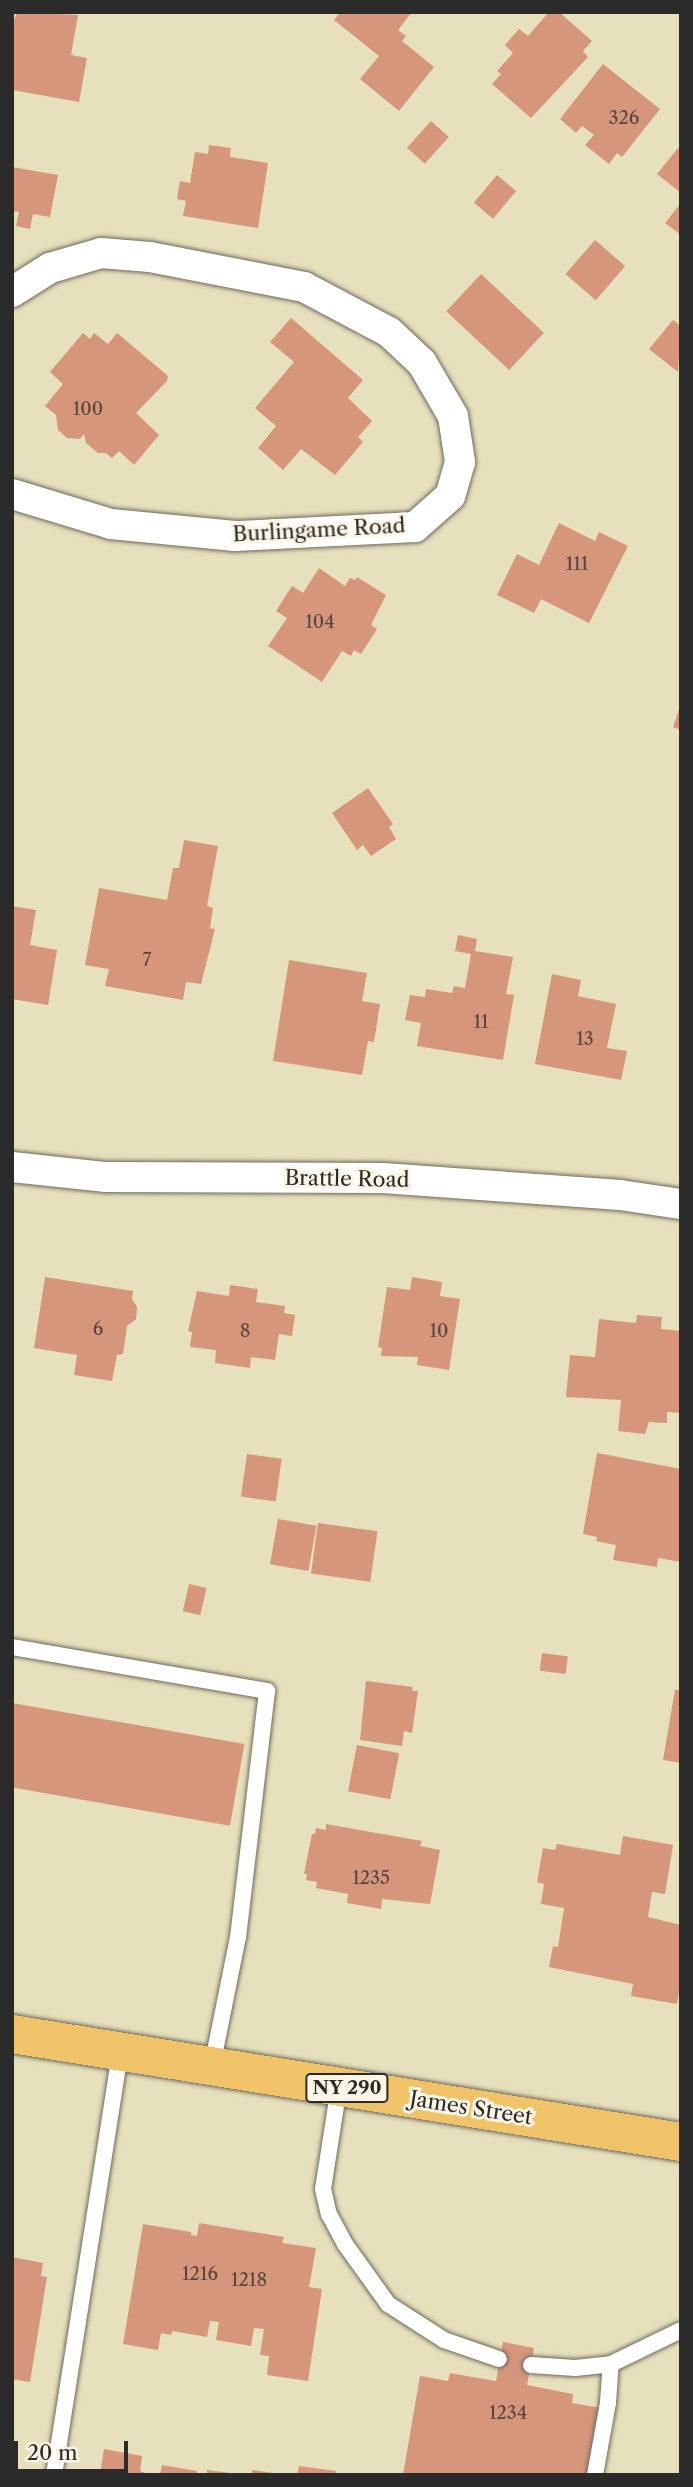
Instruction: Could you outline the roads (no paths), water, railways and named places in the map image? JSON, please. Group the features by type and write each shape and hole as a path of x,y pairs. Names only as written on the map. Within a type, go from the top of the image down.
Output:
{"main road":[{"name":"James Street","path":"12,2034 681,2142"}],"street":[{"name":"Burlingame Road","path":"12,292 50,268 101,253 150,257 304,287 389,332 422,363 453,416 460,462 450,496 415,527 234,536 111,524 12,494"},
{"name":"Brattle Road","path":"12,1167 106,1177 383,1178 620,1195 681,1204"}],"lane":[{"path":"12,1647 267,1691 238,1937 212,2066"},
{"path":"54,2475 120,2052"},
{"path":"339,2087 323,2189 329,2214 345,2244 388,2304 444,2340 499,2360"},
{"path":"531,2365 575,2368 611,2364 681,2330"},
{"path":"595,2475 611,2364"}]}
